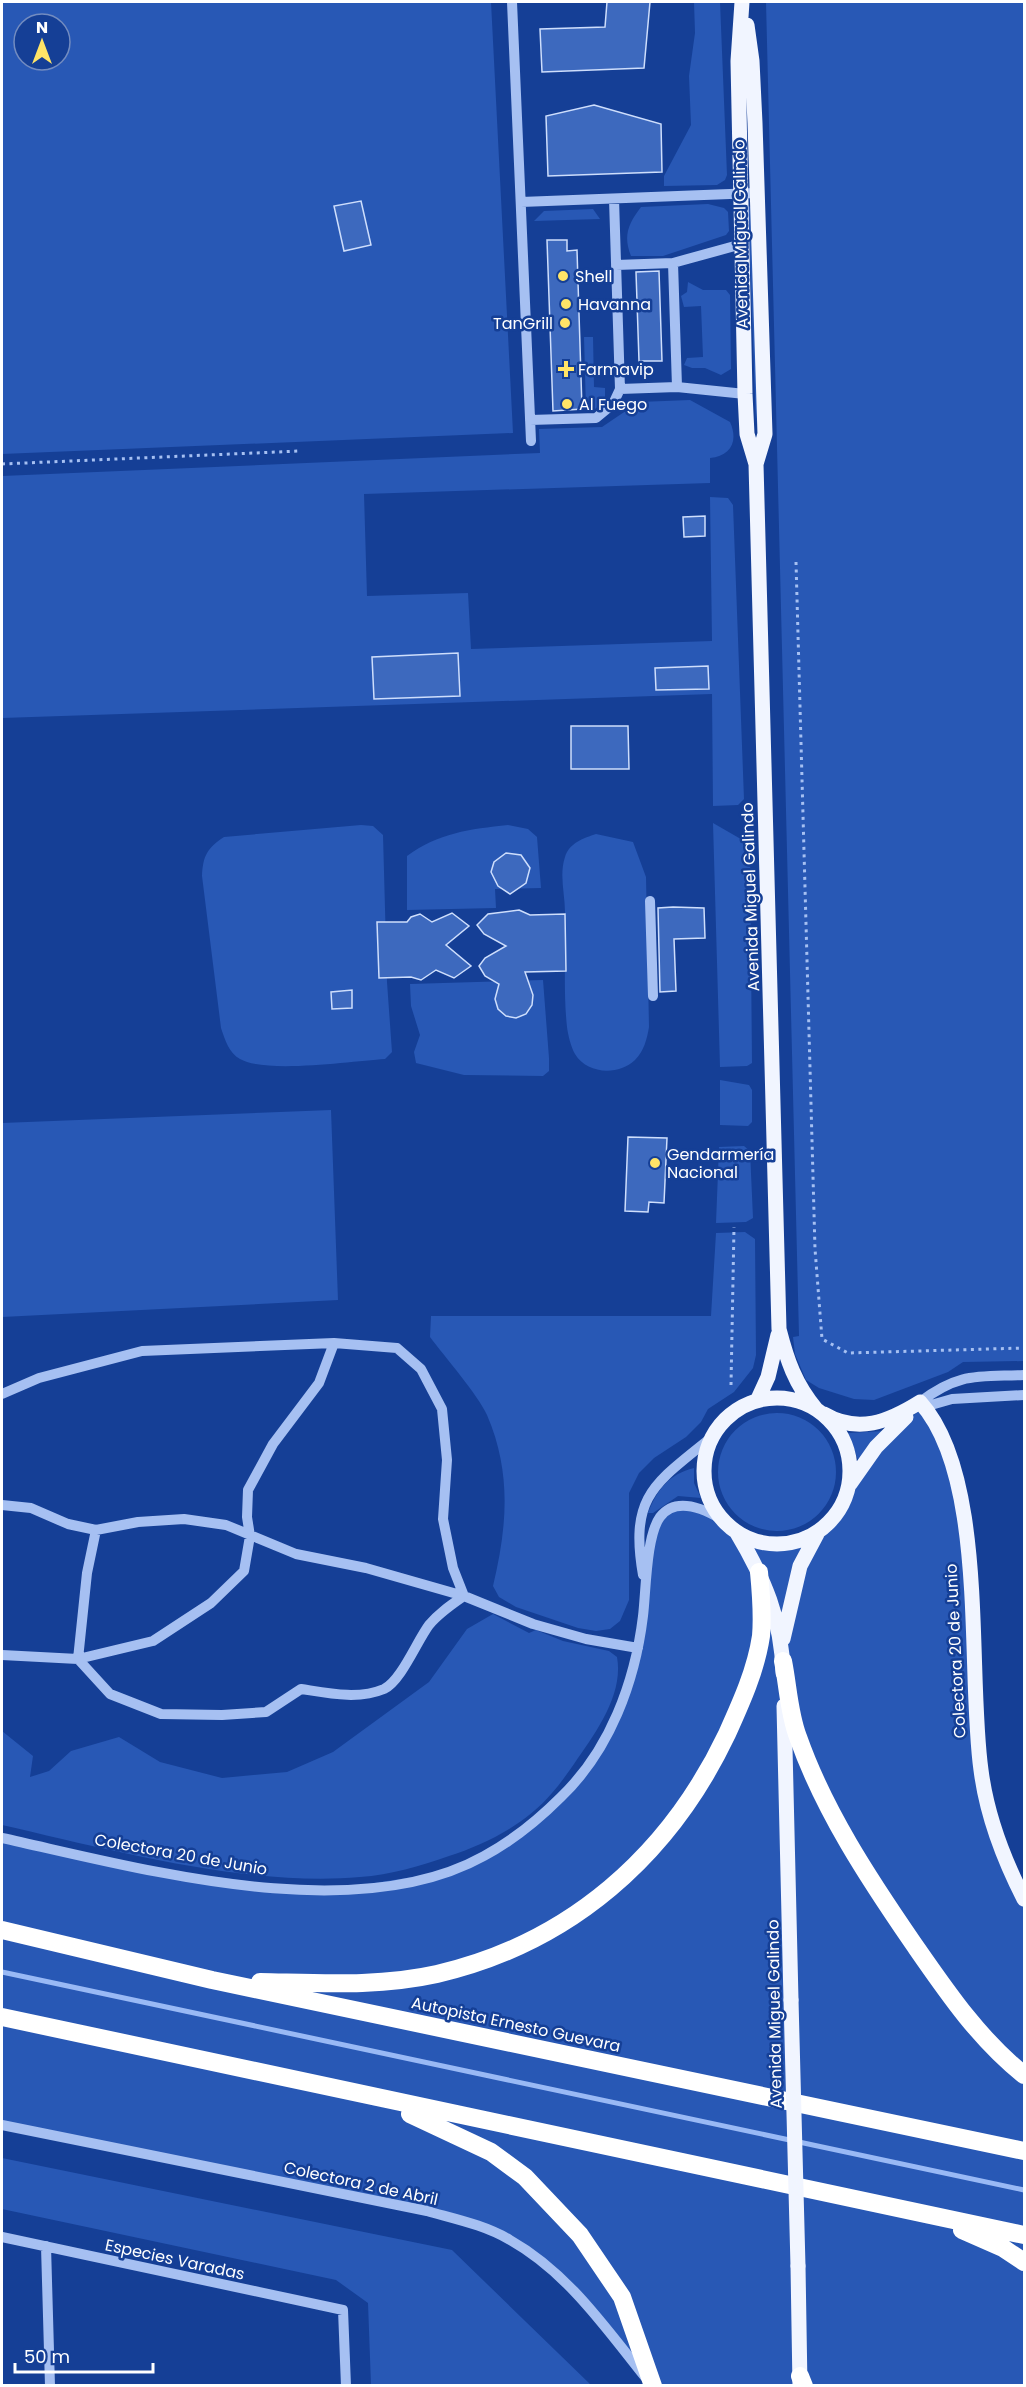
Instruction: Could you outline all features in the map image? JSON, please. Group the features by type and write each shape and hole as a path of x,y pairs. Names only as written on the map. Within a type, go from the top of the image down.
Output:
{"highway":[{"path":"212,1980 350,1984 394,1981 437,1974 486,1960 540,1937 590,1905 629,1873 667,1833 691,1801 716,1758 737,1713 753,1669 761,1636 759,1572"},
{"path":"783,1661 797,1734 814,1779 849,1845 958,2008 987,2043 1024,2075"},
{"name":"Autopista Ernesto Guevara","path":"2,1930 212,1980 1024,2151"},
{"path":"2,2017 1024,2235"},
{"path":"358,2094 430,2121 491,2152 525,2177 580,2235 622,2297 653,2385"},
{"path":"931,2215 1003,2248 1024,2262"}],"main road":[{"name":"Avenida Miguel Galindo","path":"743,2 738,61 765,434 756,464"},
{"name":"Avenida Miguel Galindo","path":"749,194 742,244 745,394 747,434 756,464 779,1329 791,1372 801,1391 820,1412"},
{"name":"Avenida Miguel Galindo","path":"757,1401 768,1377 779,1329"},
{"path":"820,1412 837,1428 846,1445 851,1464 850,1484 844,1503 832,1520 817,1534 797,1542 777,1545 756,1542 737,1533 722,1519 705,1488 706,1453 713,1436 731,1414 757,1401 787,1399 820,1412 837,1422 868,1425 882,1422 922,1404"},
{"path":"850,1484 888,1434 922,1404"},
{"name":"Colectora 20 de Junio","path":"922,1404 940,1431 958,1487 974,1629 975,1718 981,1771 990,1819 1008,1866 1024,1899"},
{"name":"Avenida Miguel Galindo","path":"737,1533 759,1572 783,1641"},
{"name":"Avenida Miguel Galindo","path":"802,2382 783,1641 800,1566 817,1534"}],"street":[{"path":"512,2 531,441"},
{"path":"521,202 749,194"},
{"path":"530,420 596,418 613,404 620,389 614,199"},
{"path":"616,265 673,263 742,244"},
{"path":"673,263 677,387"},
{"path":"620,389 677,387 745,394"},
{"path":"650,901 653,996"},
{"path":"2,1394 39,1378 142,1351 334,1343 397,1348 421,1369 442,1409 447,1460 443,1519 453,1568 464,1596"},
{"path":"2,1655 78,1659 153,1641 211,1603 244,1570 250,1536 247,1517 248,1490 273,1444 319,1383 334,1343"},
{"path":"922,1404 948,1382 964,1378 1024,1375"},
{"path":"922,1404 962,1397 1024,1395"},
{"name":"Colectora 20 de Junio","path":"644,1581 639,1552 643,1507 656,1483 713,1436"},
{"path":"2,1505 31,1508 68,1524 96,1530 138,1522 184,1519 226,1525 296,1554 366,1568 464,1596 544,1627 586,1639 638,1648"},
{"name":"Colectora 20 de Junio","path":"2,1838 242,1886 322,1891 384,1887 445,1872 483,1856 521,1832 562,1797 592,1759 611,1726 630,1684 638,1648 644,1581 653,1531 661,1515 678,1507 693,1505 722,1519"},
{"path":"96,1530 87,1573 78,1659 110,1694 160,1714 222,1715 266,1712 302,1689 347,1695 385,1689 405,1666 427,1627 441,1611 464,1596"},
{"name":"Colectora 2 de Abril","path":"2,2124 427,2211 509,2239 545,2263 581,2298 653,2385"},
{"name":"Especies Varadas","path":"2,2237 343,2310 346,2385"},
{"path":"46,2246 50,2385"}],"path":[{"path":"2,464 300,450"},
{"path":"796,562 814,1237 822,1339 848,1353 1024,1348"},
{"path":"731,1385 734,1227"}],"shaded area":[{"path":"2,2 491,2 513,433 2,454"},
{"path":"694,2 720,2 727,175 725,180 717,185 664,186 664,176 691,125 689,76 695,33"},
{"path":"766,2 1024,2 1024,1361 963,1362 948,1372 874,1400 854,1399 819,1388 806,1380 795,1354 793,1337 799,1336"},
{"path":"708,204 724,208 728,212 729,231 726,235 663,256 631,256 627,242 628,230 641,207"},
{"path":"748,206 751,207 759,378 756,425"},
{"path":"593,209 600,219 534,221 544,211"},
{"path":"688,282 703,290 726,290 730,295 731,369 721,375 705,368 692,368 684,365 687,358 703,357 701,306 684,307 681,296 687,292"},
{"path":"584,337 593,337 594,387 605,388 605,400 595,409 586,410"},
{"path":"690,400 730,422 733,429 731,447 723,454 710,458 710,483 364,494 367,596 468,593 471,649 712,641 710,497 728,498 733,505 744,799 738,805 713,806 712,694 2,718 2,476 540,453 539,429 602,427 639,402"},
{"path":"713,823 746,842 750,849 752,1063 747,1066 720,1067"},
{"path":"361,825 373,826 383,835 387,982 392,1052 385,1059 289,1066 269,1066 240,1059 230,1050 221,1028 202,876 207,853 224,837"},
{"path":"508,825 528,829 537,837 541,888 495,889 496,908 407,910 407,856 431,842 455,833"},
{"path":"596,834 633,842 646,877 649,1027 645,1045 635,1060 620,1069 612,1070 595,1069 580,1061 572,1048 566,1013 563,864 567,852 573,845"},
{"path":"543,980 549,1071 543,1076 464,1075 416,1063 414,1052 420,1035 411,1006 410,984"},
{"path":"720,1080 749,1085 752,1090 752,1122 748,1126 720,1125"},
{"path":"331,1110 338,1300 2,1317 2,1123"},
{"path":"744,1146 750,1151 753,1218 746,1222 716,1223 719,1147"},
{"path":"745,1232 755,1239 756,1355 753,1368 734,1392 708,1409 701,1422 686,1437 654,1458 639,1473 629,1493 629,1600 620,1621 610,1629 596,1631 578,1628 516,1607 499,1597 493,1586 501,1543 505,1500 504,1479 495,1437 483,1407 430,1337 431,1316 711,1316 716,1233"},
{"path":"924,1407 958,1487 981,1771 1024,1899 1024,2385 652,2385 545,2263 472,2224 2,2125 2,1838 133,1866 322,1891 445,1872 521,1832 592,1759 630,1684 644,1581 661,1515 678,1507 721,1519 737,1533 756,1542 777,1545 797,1542 817,1534 832,1520 844,1503 850,1484 888,1434"},
{"path":"777,1413 800,1417 819,1430 832,1449 836,1472 832,1495 819,1514 800,1527 777,1531 754,1527 735,1514 722,1495 718,1472 722,1449 735,1430 754,1417"},
{"path":"884,1431 858,1460 848,1433"},
{"path":"694,1468 694,1483 701,1498 678,1496 653,1513 648,1513 655,1497 665,1484 678,1474"},
{"path":"493,1614 529,1633 536,1630 563,1641 609,1651 617,1657 618,1671 616,1686 606,1714 591,1740 558,1786 530,1814 491,1839 463,1851 394,1872 372,1876 317,1879 226,1872 134,1855 2,1825 2,1731 33,1756 30,1777 49,1771 71,1751 119,1737 160,1762 222,1778 287,1772 333,1752 429,1682 467,1629"},
{"path":"2,2158 452,2250 591,2385 371,2385 368,2303 336,2280 2,2209"}],"building":[{"path":"607,2 650,2 644,68 542,72 540,29 605,27"},
{"path":"594,105 661,124 662,172 548,176 546,116"},
{"path":"361,201 371,245 344,251 334,206"},
{"path":"547,240 567,240 567,251 577,250 582,409 553,411"},
{"path":"659,271 662,361 639,361 636,272"},
{"path":"705,516 705,536 684,537 683,517"},
{"path":"458,653 460,696 374,699 372,657"},
{"path":"708,666 709,689 656,690 655,668"},
{"path":"571,726 628,726 629,769 571,769"},
{"path":"506,853 521,855 530,868 526,883 510,894 498,886 491,872 494,862"},
{"path":"658,908 704,908 705,938 674,939 676,991 660,992"},
{"path":"519,910 530,915 565,914 566,971 525,972 533,995 532,1005 526,1014 516,1018 506,1016 498,1009 495,999 499,984 485,976 479,966 485,958 506,946 484,934 477,925 488,914"},
{"path":"452,913 469,926 446,945 471,966 454,978 436,970 421,980 411,977 379,978 377,922 407,922 411,917 420,914 432,922"},
{"path":"352,990 352,1008 332,1009 331,992"},
{"path":"628,1137 667,1138 664,1203 649,1202 648,1212 625,1211"}],"waterway":[{"path":"2,1972 1024,2190"}],"place":[{"name":"Shell","path":"563,276"},
{"name":"Havanna","path":"566,304"},
{"name":"TanGrill","path":"565,323"},
{"name":"Farmavip","path":"566,369"},
{"name":"Al Fuego","path":"567,404"},
{"name":"Gendarmería Nacional","path":"655,1163"}]}
